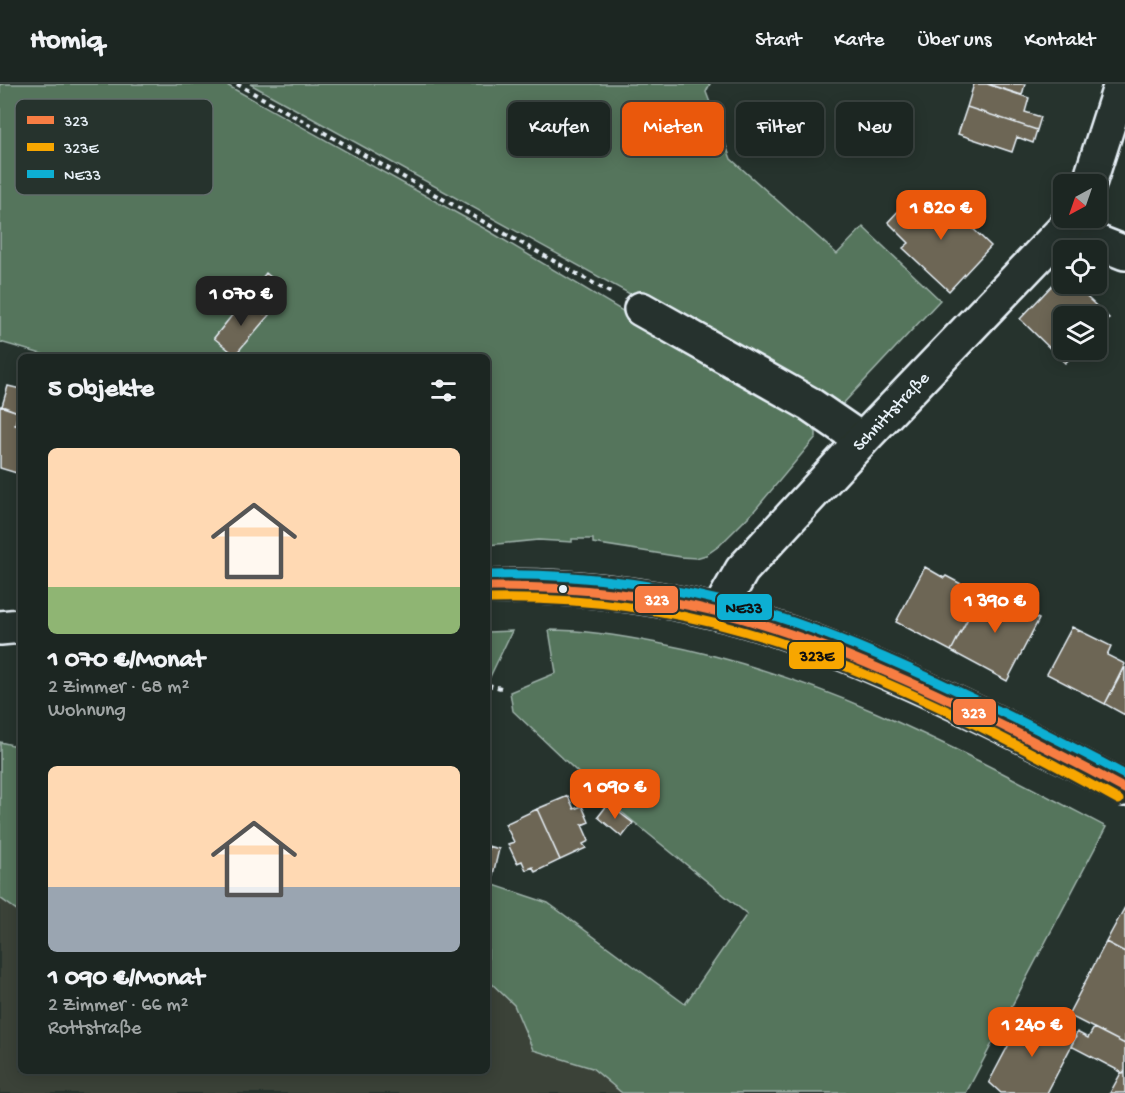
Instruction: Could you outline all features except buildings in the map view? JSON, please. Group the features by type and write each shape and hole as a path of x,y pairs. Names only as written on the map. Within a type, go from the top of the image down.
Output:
{"street":[{"path":"1092,174 1121,84"},
{"name":"Schnittstraße","path":"717,612 742,570 1063,228"},
{"path":"1078,228 1125,252"},
{"path":"640,309 808,403 862,440"},
{"path":"490,587 563,589 649,598 717,612 795,635 882,669 976,713 1125,789"},
{"path":"0,628 18,626"}],"path":[{"path":"237,84 640,309"},
{"path":"490,685 501,688"}],"shaded area":[{"path":"0,742 18,746 18,1074 490,1074 490,884 548,903 685,1004 859,1093 0,1093"}],"green space":[{"path":"0,84 225,84 487,230 805,420 816,432 816,437 754,511 719,546 706,555 696,558 681,557 593,543 593,539 572,539 572,542 538,540 490,545 490,354 42,354 0,342"},
{"path":"250,84 710,84 706,92 710,102 622,102 622,156 724,156 724,140 731,159 837,254 863,227 940,300 838,409"},
{"path":"549,630 630,638 717,657 776,674 889,718 1106,827 966,1093 622,1093 592,1068 533,1050 514,1005 490,982 490,884 548,903 685,1004 747,914 608,801 513,711 510,692 556,673"},
{"path":"512,631 490,677 490,632"},
{"path":"0,742 18,746 18,911 0,898"}],"transit line":[{"name":"NE33","path":"490,575 587,578 652,586 772,615 842,640 911,670 1030,726 1125,775"},
{"name":"323","path":"490,587 575,589 632,595 689,605 774,628 855,658 934,693 1125,789"},
{"name":"323E","path":"490,599 552,600 617,605 712,623 791,646 936,705 1119,800"}]}
